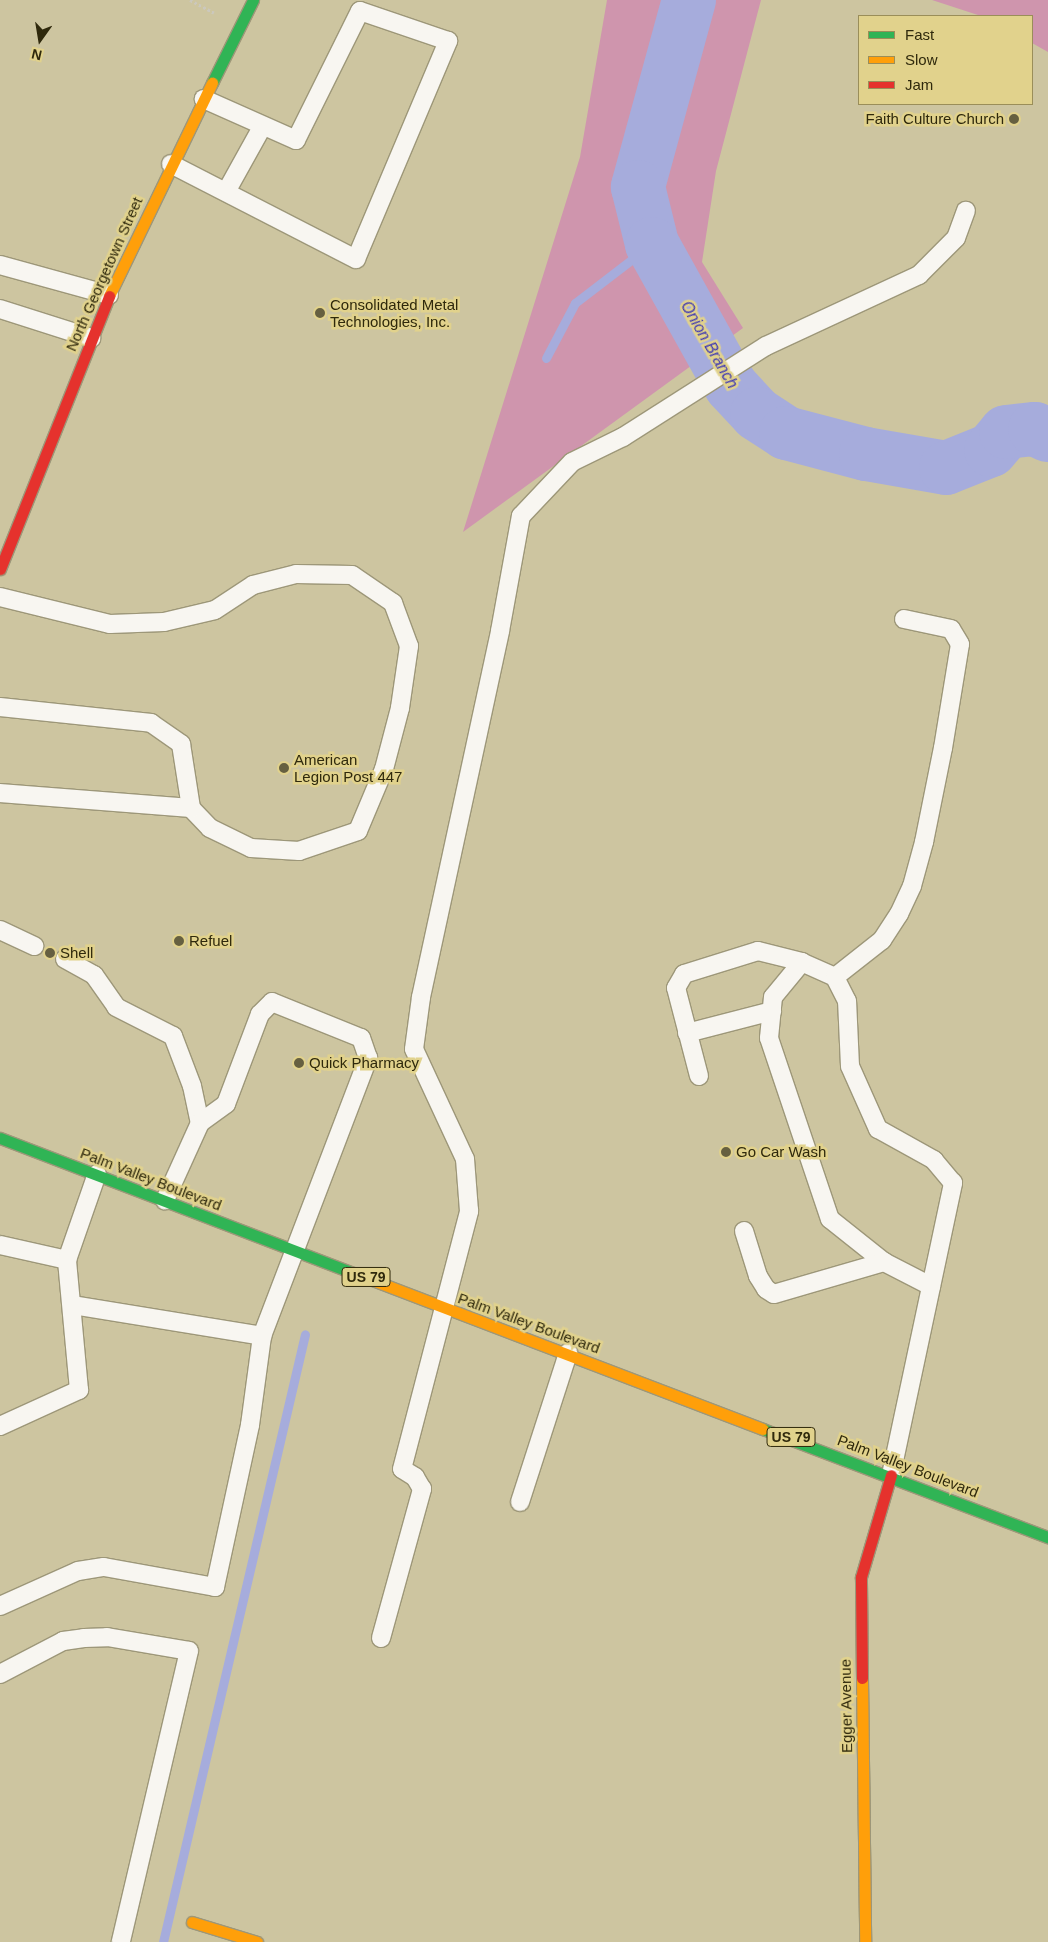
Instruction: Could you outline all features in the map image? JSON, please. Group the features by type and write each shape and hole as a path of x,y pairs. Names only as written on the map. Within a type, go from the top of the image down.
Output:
{"main road":[{"name":"North Georgetown Street","path":"0,568 109,295 171,164 253,0"},
{"name":"Palm Valley Boulevard","path":"0,1138 442,1307 891,1475 1048,1537"},
{"name":"Egger Avenue","path":"865,1942 861,1577 891,1475"},
{"path":"192,1922 257,1942"}],"lane":[{"path":"171,164 356,259 448,41 360,11 296,140 262,127 204,98"},
{"path":"226,192 262,127"},
{"path":"381,1638 422,1489 415,1477 402,1469 442,1307 469,1211 465,1159 414,1049 421,997 500,630 521,516 572,462 622,436 766,346 920,275 956,238 966,211"},
{"path":"0,265 109,295"},
{"path":"0,309 91,338"},
{"path":"0,597 110,624 164,622 215,610 261,583 296,574 352,575 394,603 409,646 400,708 384,769 358,831 299,850 251,848 210,828 191,808 181,744 151,723 0,706"},
{"path":"834,977 882,940 899,914 912,886 924,842 943,748 960,644 951,629 904,619"},
{"path":"0,794 191,808"},
{"path":"0,930 36,946"},
{"path":"699,1076 676,988 684,974 758,951 802,962 834,977 847,1001 850,1066 878,1129 934,1160 953,1183 891,1475"},
{"path":"65,959 94,975 116,1008 173,1036 192,1086 200,1124"},
{"path":"802,962 773,998 768,1038 830,1219 884,1262 931,1286"},
{"path":"0,1606 78,1571 104,1567 215,1587 250,1425 262,1336 297,1250 368,1058 361,1038 272,1002 260,1014 226,1104 200,1124 165,1200"},
{"path":"687,1033 772,1012"},
{"path":"0,1426 79,1390 68,1260 97,1174"},
{"path":"744,1230 758,1276 766,1290 774,1294 884,1262"},
{"path":"0,1245 68,1260"},
{"path":"73,1305 262,1336"},
{"path":"520,1502 568,1353"},
{"path":"0,1674 62,1642 84,1638 107,1637 189,1651 121,1942"}],"shaded area":[{"path":"607,0 761,0 716,171 702,262 743,328 463,532 580,157"},
{"path":"932,0 1048,0 1048,52 1033,44 1033,15 978,15"}],"waterway":[{"name":"Onion Branch","path":"689,0 638,187 652,244 731,386 757,414 786,433 866,454 946,468 991,450 1006,432 1035,429 1048,435"},
{"path":"546,358 575,303 652,244"},
{"path":"163,1942 305,1334"}],"traffic: fast":[{"path":"212,83 253,0"},
{"path":"0,1138 362,1276"},
{"path":"763,1429 1048,1537"}],"traffic: slow":[{"path":"109,296 212,83"},
{"path":"362,1276 763,1429"},
{"path":"862,1678 865,1942"},
{"path":"192,1922 257,1942"}],"traffic: jam":[{"path":"0,569 109,296"},
{"path":"862,1678 861,1577 891,1475"}],"place":[{"name":"Faith Culture Church","path":"1014,119"},
{"name":"Consolidated Metal Technologies, Inc.","path":"320,313"},
{"name":"American Legion Post 447","path":"284,768"},
{"name":"Refuel","path":"179,941"},
{"name":"Shell","path":"50,953"},
{"name":"Quick Pharmacy","path":"299,1063"},
{"name":"Go Car Wash","path":"726,1152"}]}
